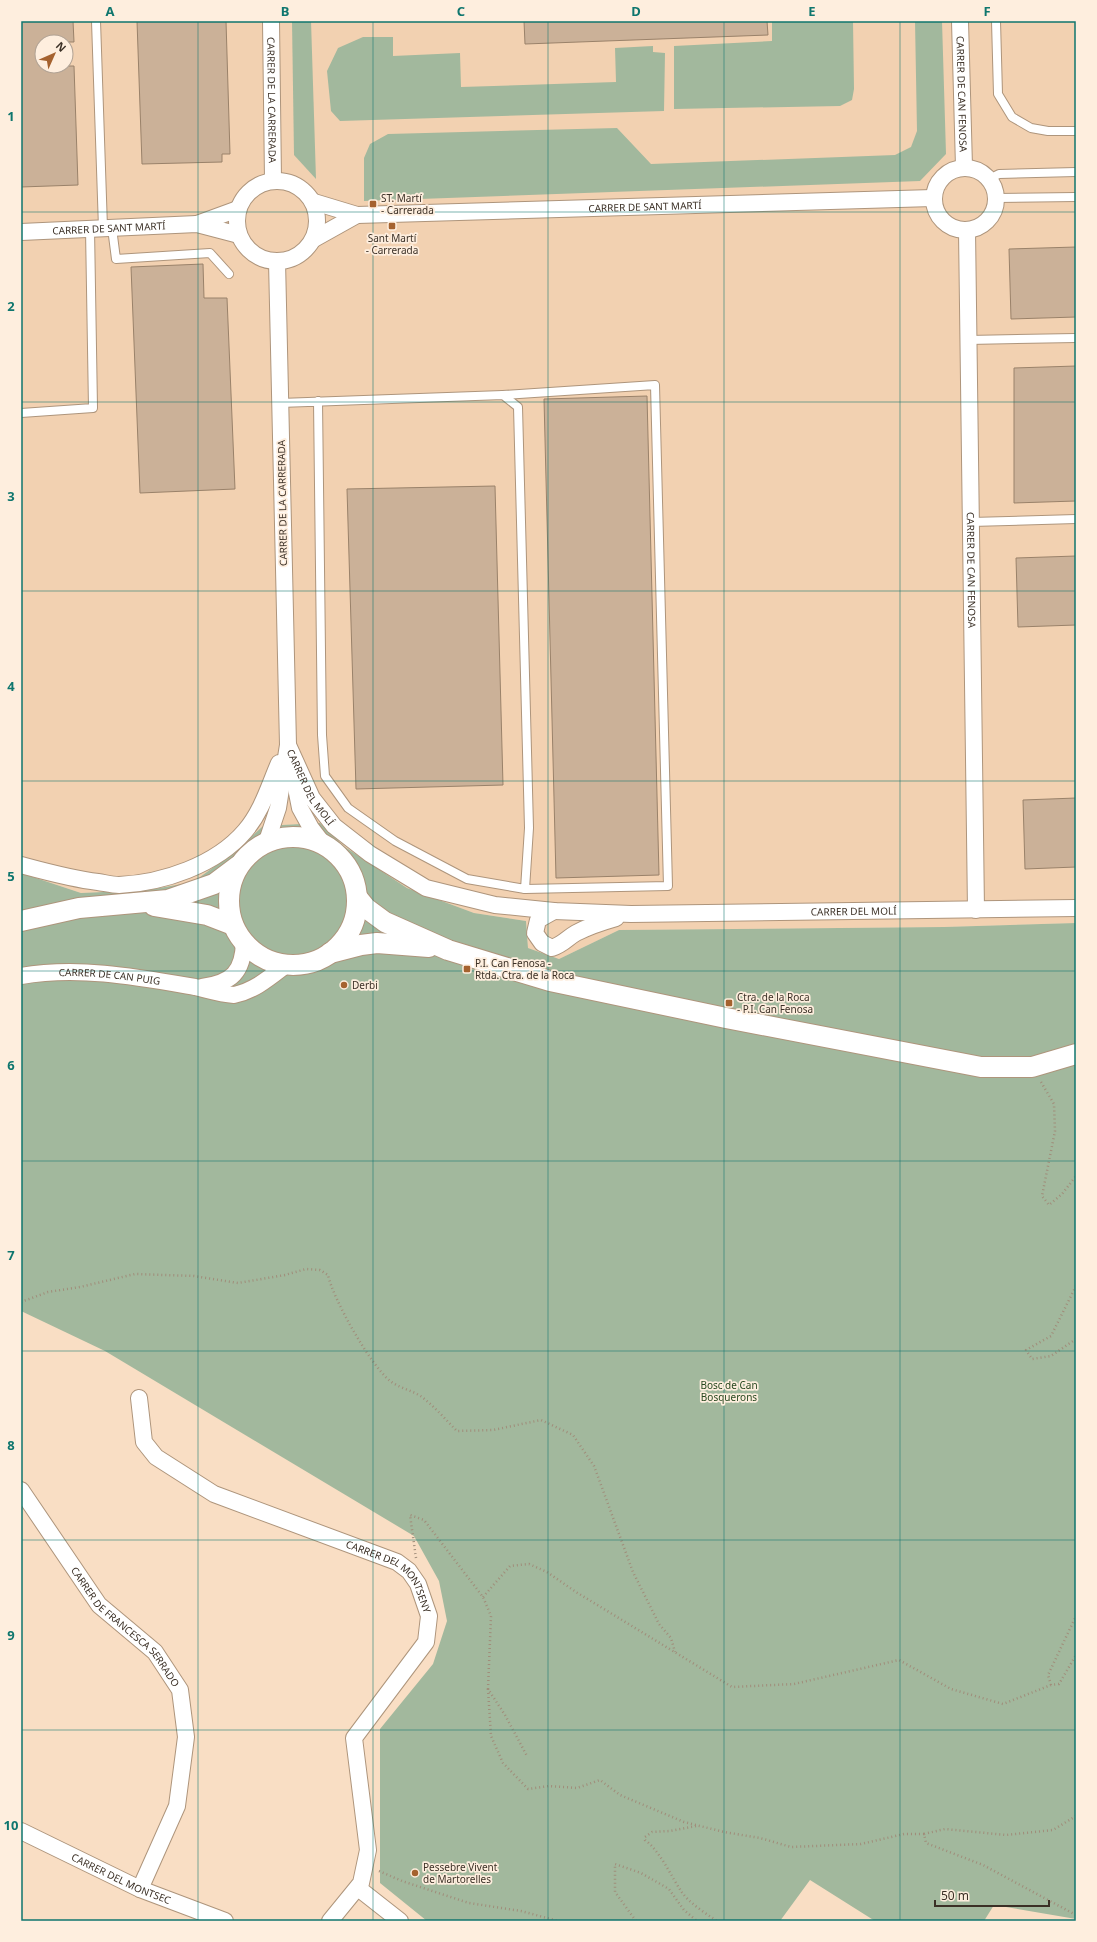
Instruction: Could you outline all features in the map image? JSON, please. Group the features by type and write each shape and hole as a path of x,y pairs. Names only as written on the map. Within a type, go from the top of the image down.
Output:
{"street":[{"name":"CARRER DE LA CARRERADA","path":"271,21 273,180"},
{"name":"CARRER DE CAN FENOSA","path":"960,21 964,167"},
{"path":"964,167 978,170 989,179 996,198 993,214 982,225 967,230 956,229 945,223 936,212 933,198 935,187 941,178 951,170 964,167"},
{"path":"273,180 285,181 297,185 306,192 314,202 317,213 318,227 314,239 306,250 295,258 277,261 268,260 256,255 246,246 239,235 237,221 238,210 243,198 251,189 262,183 273,180"},
{"name":"CARRER DE SANT MARTÍ","path":"314,202 357,215 933,198"},
{"name":"CARRER DE SANT MARTÍ","path":"21,232 197,224 238,210"},
{"name":"CARRER DE SANT MARTÍ","path":"314,239 357,215"},
{"name":"CARRER DE SANT MARTÍ","path":"197,224 239,235"},
{"name":"CARRER DE CAN FENOSA","path":"967,230 976,910"},
{"name":"CARRER DE LA CARRERADA","path":"277,261 288,745 300,808 311,828 324,845"},
{"name":"CARRER DE LA CARRERADA","path":"266,841 278,808 288,745"},
{"name":"CARRER DEL MOLÍ","path":"21,865 72,879 118,885 165,878 194,867 225,848 245,831 261,807 288,745"},
{"name":"CARRER DEL MOLÍ","path":"288,745 312,798 334,826 376,858 426,888 495,905 554,911 631,914 1076,908"},
{"path":"21,921 79,908 168,900 214,884 238,866 256,848 266,841 286,836 296,837 309,839 324,845 344,864 354,884 357,897 356,911 347,935 330,953"},
{"path":"238,866 230,892 229,902 233,925 244,942 260,954 286,965 306,963 330,953 361,945 377,943 413,945 448,950"},
{"path":"357,897 366,908 385,922 448,950 550,981 726,1018 981,1067 1032,1067 1076,1054"},
{"path":"138,903 207,915 233,925"},
{"name":"CARRER DEL MOLÍ","path":"554,911 538,920 535,933 542,943 552,948 562,945 575,933 600,922 631,914"},
{"name":"CARRER DE CAN PUIG","path":"199,988 220,985 236,972 241,963 244,942"},
{"name":"CARRER DE CAN PUIG","path":"21,976 45,972 74,971 144,978 234,995 245,993 258,986 286,965"},
{"name":"CARRER DEL MONTSENY","path":"139,1398 144,1442 156,1457 214,1494 397,1562 409,1572 418,1584 429,1616 426,1642 354,1738 368,1850 361,1883 330,1921"},
{"name":"CARRER DE FRANCESCA SERRADO","path":"21,1490 99,1605 155,1652 180,1690 186,1737 177,1806 140,1889"},
{"name":"CARRER DEL MONTSEC","path":"21,1831 140,1889 225,1921"},
{"path":"358,1888 400,1921"}],"lane":[{"path":"21,413 93,408 102,228 96,21"},
{"path":"996,21 998,94 1012,117 1031,128 1076,131"},
{"path":"989,179 999,174 1076,172"},
{"path":"996,198 1076,197"},
{"path":"102,228 116,260 210,253 229,274"},
{"path":"968,340 1076,338"},
{"path":"280,403 318,401 503,395 655,385 668,886 524,889 467,879 395,841 348,808 325,776 322,735 318,401"},
{"path":"503,395 518,407 529,828 524,889"},
{"path":"971,522 1076,519"}],"path":[{"path":"1032,1067 1054,1104 1055,1131 1042,1196 1049,1205 1062,1194 1076,1176"},
{"path":"21,1302 48,1292 80,1287 135,1274 194,1276 238,1283 285,1275 306,1269 320,1270 328,1275 331,1288 354,1331 372,1359 389,1380 422,1397 458,1431 493,1430 541,1420 573,1435 594,1466 633,1572 659,1624 670,1638 675,1652"},
{"path":"1076,1286 1052,1336 1026,1350 1032,1359 1051,1356 1076,1339"},
{"path":"418,1584 417,1564 410,1515 424,1520 457,1560 483,1597 491,1616 488,1689 491,1736 503,1763 528,1789 549,1786 577,1788 600,1780 620,1795 649,1809 699,1826 760,1838 791,1846 861,1844 904,1834 924,1834 945,1829 1006,1835 1053,1830 1076,1816"},
{"path":"483,1597 510,1566 529,1564 547,1572 576,1592 732,1687 794,1684 899,1660 951,1689 1003,1704 1051,1685 1059,1684 1076,1655"},
{"path":"1051,1685 1048,1675 1076,1616"},
{"path":"488,1689 505,1714 527,1756"},
{"path":"699,1826 670,1831 652,1832 645,1837 645,1840 666,1866 681,1892 697,1907 717,1921"},
{"path":"924,1834 926,1843 983,1865 1076,1915"},
{"path":"636,1921 615,1892 615,1864 641,1873 669,1889 684,1910 697,1921"},
{"path":"364,1869 373,1868 402,1881 468,1903 521,1911 558,1921"}],"shaded area":[{"path":"21,21 1076,21 1076,923 944,927 619,930 559,959 528,948 526,921 474,913 407,888 345,847 320,823 263,826 236,851 193,882 148,890 81,893 21,873"}],"green space":[{"path":"292,21 311,21 316,179 294,155"},
{"path":"772,21 853,21 854,89 852,100 840,106 674,109 674,46 772,41"},
{"path":"915,21 942,21 946,154 920,181 364,201 364,158 370,144 388,134 617,128 651,164 895,155 911,147 917,131"},
{"path":"363,37 393,37 393,56 460,53 461,87 616,82 615,48 653,46 653,52 665,53 664,111 340,121 331,111 327,71 338,48"},
{"name":"Bosc de Can Bosquerons","path":"320,823 345,847 407,888 474,913 526,921 528,948 559,959 619,930 944,927 1076,923 1076,1919 994,1905 984,1921 875,1921 810,1880 780,1921 427,1921 380,1883 380,1729 433,1664 447,1621 439,1581 414,1536 105,1351 21,1311 21,873 81,893 148,890 193,882 236,851 263,826"}],"building":[{"path":"21,21 73,21 74,34 34,34 34,74 74,74 74,66 78,185 21,187"},
{"path":"137,21 226,21 230,154 222,154 222,162 142,164"},
{"path":"524,21 767,21 768,35 525,44"},
{"path":"1076,247 1076,317 1011,319 1009,249"},
{"path":"203,264 204,298 227,298 235,489 140,493 131,267"},
{"path":"1076,366 1076,501 1014,503 1014,368"},
{"path":"647,396 659,875 556,878 544,399"},
{"path":"495,486 503,785 356,789 347,489"},
{"path":"1076,556 1076,625 1018,627 1016,558"},
{"path":"1076,798 1076,867 1025,869 1023,800"}],"place":[{"name":"ST. Martí - Carrerada","path":"373,204"},
{"name":"Sant Martí - Carrerada","path":"392,226"},
{"name":"P.I. Can Fenosa - Rtda. Ctra. de la Roca","path":"467,969"},
{"name":"Derbi","path":"344,985"},
{"name":"Ctra. de la Roca - P.I. Can Fenosa","path":"729,1003"},
{"name":"Pessebre Vivent de Martorelles","path":"415,1873"}]}
